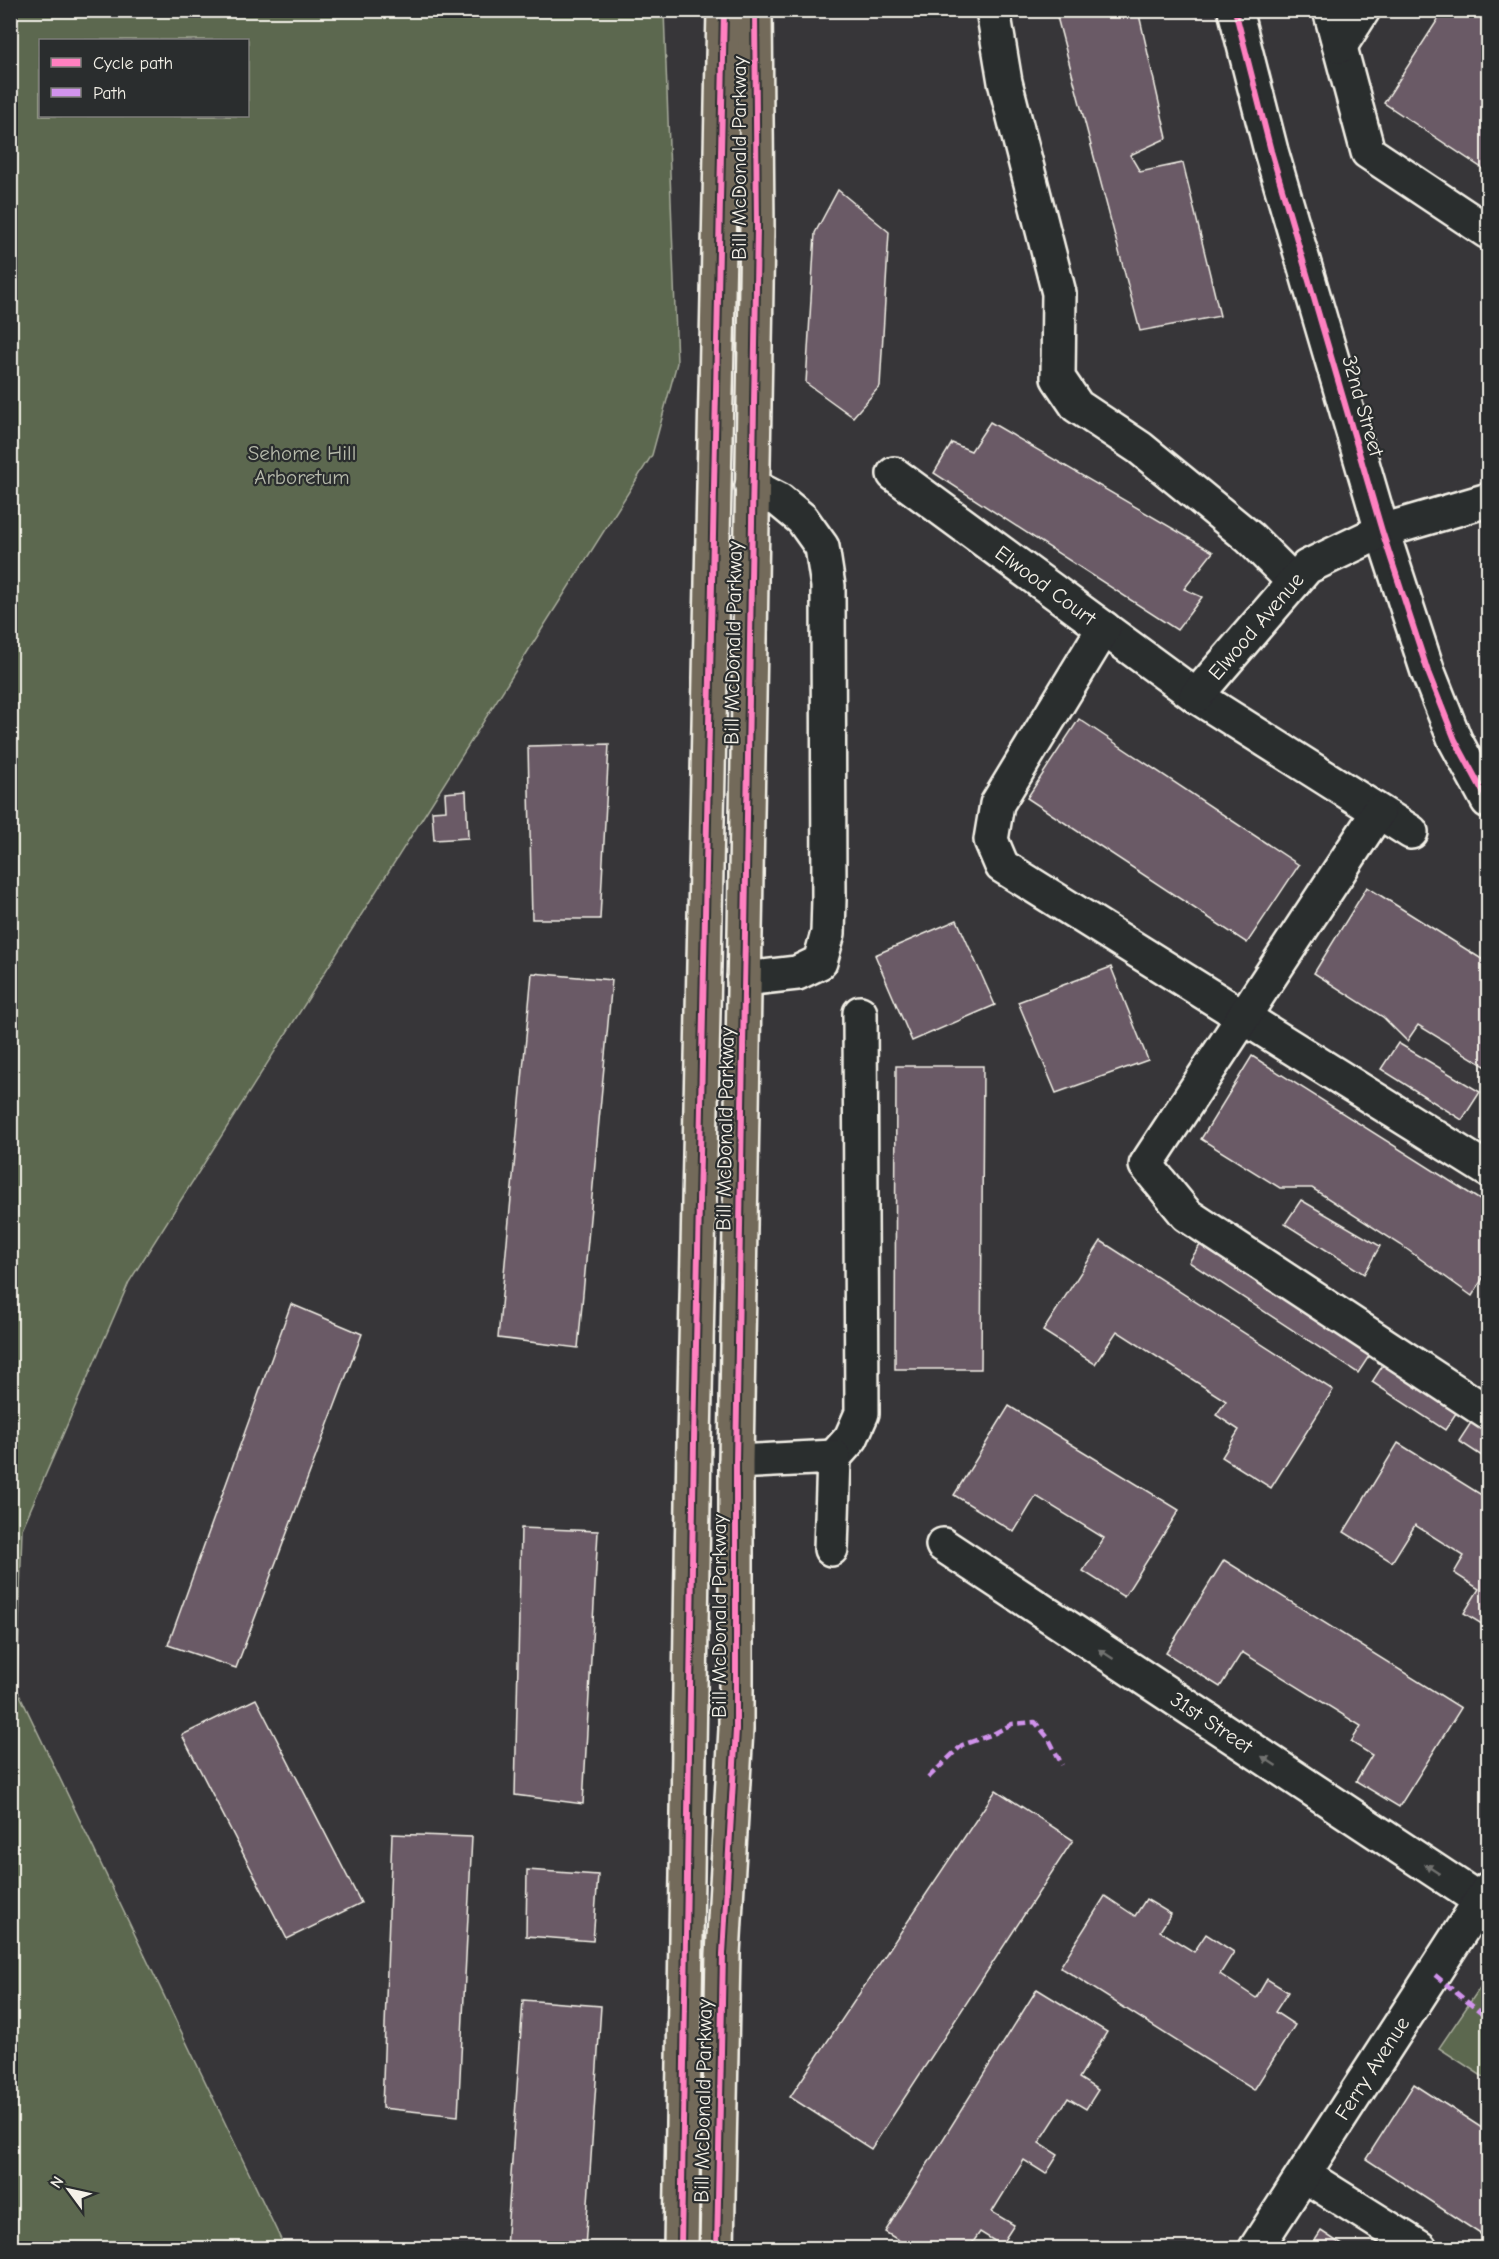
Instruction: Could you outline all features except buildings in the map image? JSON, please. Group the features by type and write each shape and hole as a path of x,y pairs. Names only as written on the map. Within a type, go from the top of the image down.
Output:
{"main road":[{"name":"Bill McDonald Parkway","path":"681,2248 694,1417 724,10"},
{"name":"Bill McDonald Parkway","path":"717,2248 723,1954 736,1729 736,1462 757,228 755,10"}],"street":[{"path":"993,10 1005,82 1059,293 1058,378 1077,406 1158,463 1250,538 1294,582"},
{"name":"32nd Street","path":"1235,10 1271,151 1382,531 1428,672 1455,740 1488,801"},
{"path":"1330,10 1368,152 1488,232"},
{"path":"1340,46 1363,10"},
{"name":"Elwood Court","path":"894,474 1196,696 1411,832"},
{"path":"744,979 796,973 820,962 828,933 829,899 828,586 822,547 802,519 779,500 752,486"},
{"name":"Elwood Avenue","path":"1196,696 1307,567 1382,531 1488,500"},
{"path":"1104,628 997,804 991,840 1002,867 1488,1170"},
{"path":"1378,812 1146,1165 1187,1215 1488,1413"},
{"path":"831,1549 834,1457 851,1438 862,1413 860,1013"},
{"path":"736,1462 834,1457"},
{"name":"31st Street","path":"943,1545 1484,1895"},
{"name":"Ferry Avenue","path":"1256,2248 1429,1984 1484,1895"},
{"path":"1304,2175 1420,2248"}],"green space":[{"name":"Sehome Hill Arboretum","path":"10,11 664,11 677,363 652,455 129,1282 22,1529 17,1689 285,2248 11,2248"},
{"path":"1488,1976 1488,2080 1439,2048"}],"marked path":[{"path":"928,1778 962,1745 993,1734 1012,1724 1035,1722 1049,1739 1062,1765"},
{"path":"1435,1975 1488,2019"}],"cycle path":[{"path":"681,2248 694,1441 724,10"},
{"path":"717,2248 723,1954 736,1729 736,1462 757,228 755,10"},
{"path":"1235,10 1271,151 1382,531 1428,672 1455,740 1488,801"}]}
